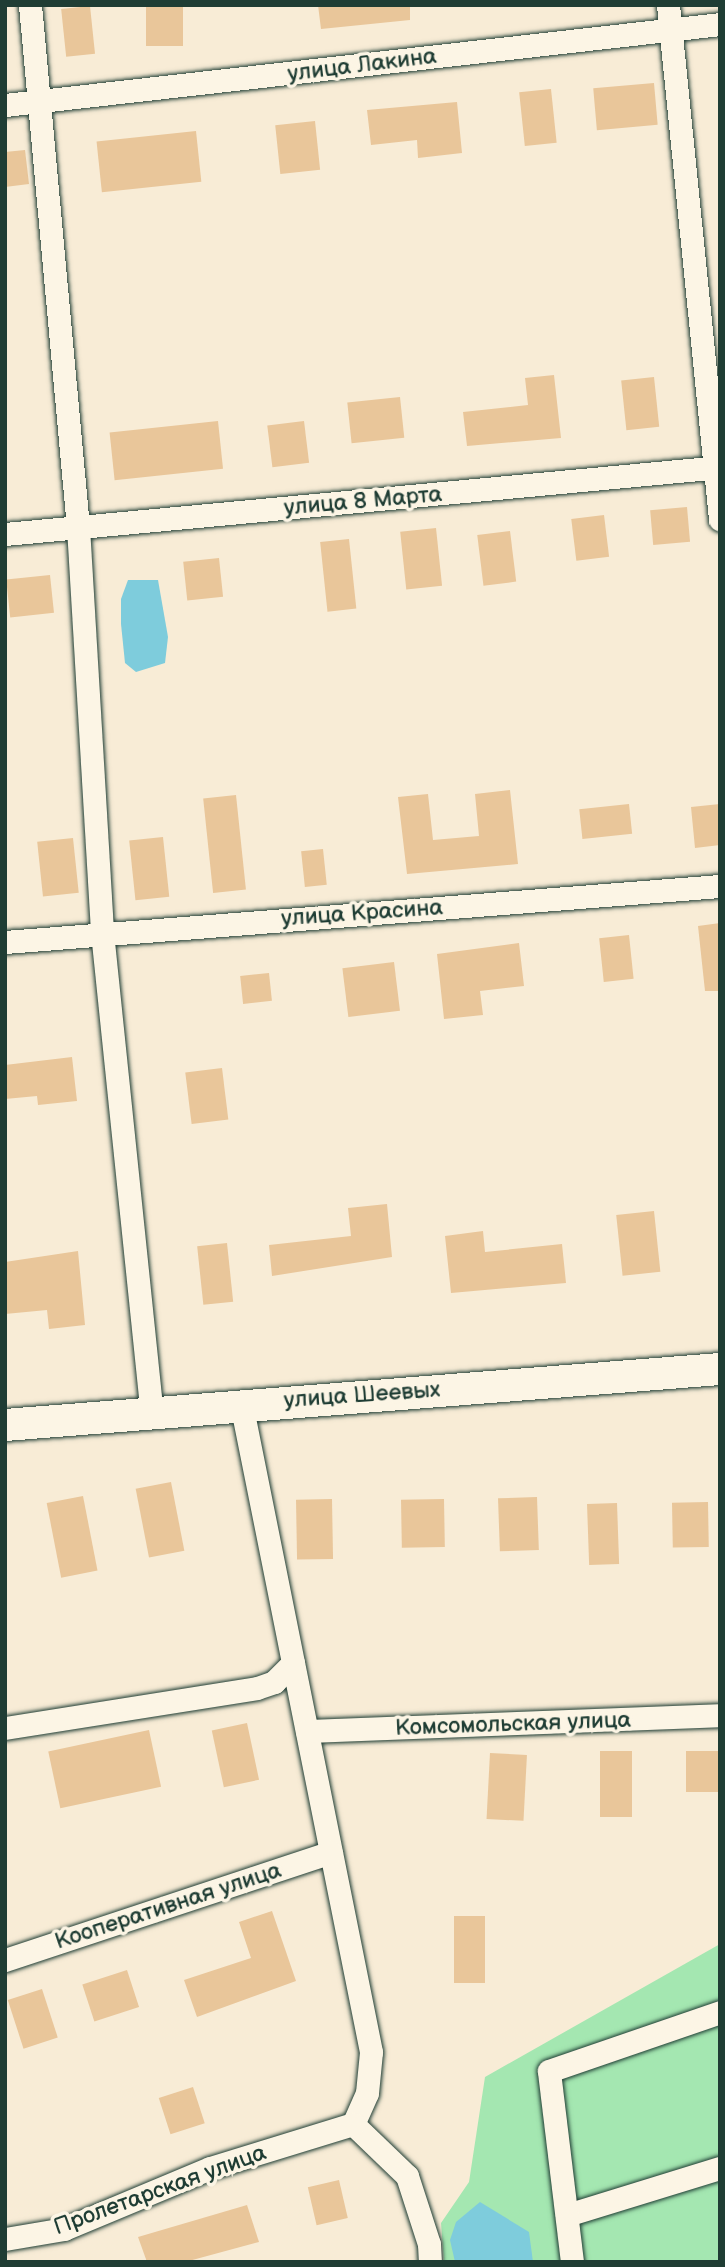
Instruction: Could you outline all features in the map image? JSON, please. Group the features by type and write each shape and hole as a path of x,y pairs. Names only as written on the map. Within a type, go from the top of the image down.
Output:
{"main road":[{"name":"улица Шеевых","path":"5,1425 241,1403 720,1369"}],"street":[{"path":"30,5 78,527 102,932 152,1410"},
{"path":"668,5 717,467 720,519"},
{"name":"улица Лакина","path":"5,105 720,24"},
{"name":"улица 8 Марта","path":"5,534 717,467"},
{"name":"улица Красина","path":"5,942 102,932 720,886"},
{"path":"241,1403 371,2052 367,2093 353,2124 407,2176 429,2244 430,2262"},
{"path":"5,1728 257,1688 274,1682 293,1663"},
{"name":"Комсомольская улица","path":"307,1731 720,1715"},
{"name":"Кооперативная улица","path":"5,1960 331,1853"},
{"path":"572,2262 549,2071 720,2011"},
{"name":"Пролетарская улица","path":"5,2239 64,2229 210,2168 353,2124"},
{"path":"567,2216 720,2168"}],"green space":[{"path":"720,1944 720,2262 444,2262 441,2223 469,2182 485,2077"}],"water":[{"path":"128,580 158,580 168,637 165,663 136,672 125,663 121,624 121,599"},
{"path":"480,2202 529,2232 533,2262 455,2262 450,2240 456,2222"}],"building":[{"path":"146,5 183,5 183,46 146,46"},
{"path":"318,5 410,5 410,20 321,29"},
{"path":"90,6 95,54 66,57 61,9"},
{"path":"654,83 658,125 597,130 593,88"},
{"path":"551,89 557,143 525,146 519,92"},
{"path":"457,102 462,153 418,158 417,140 371,145 367,110"},
{"path":"315,121 320,170 280,174 275,125"},
{"path":"196,131 201,182 102,192 97,141"},
{"path":"25,150 29,184 5,187 5,152"},
{"path":"554,375 561,438 467,446 463,412 528,405 525,378"},
{"path":"654,377 659,427 626,430 621,380"},
{"path":"400,397 404,438 352,443 347,403"},
{"path":"218,421 223,469 115,480 110,432"},
{"path":"304,421 309,463 272,467 267,426"},
{"path":"687,507 690,542 653,545 650,510"},
{"path":"604,515 609,557 576,561 571,519"},
{"path":"436,528 442,586 406,589 400,532"},
{"path":"510,531 516,582 483,586 477,535"},
{"path":"349,539 356,609 327,612 320,542"},
{"path":"219,558 223,597 187,601 183,562"},
{"path":"50,575 54,613 10,617 6,580"},
{"path":"510,790 518,864 407,874 398,797 428,794 433,840 479,836 475,794"},
{"path":"236,795 246,889 213,893 203,798"},
{"path":"629,804 632,834 582,839 579,809"},
{"path":"720,804 720,845 695,848 691,807"},
{"path":"163,837 169,897 135,900 129,841"},
{"path":"73,838 79,893 43,896 37,842"},
{"path":"323,849 327,885 305,887 301,851"},
{"path":"720,923 720,991 705,991 698,926"},
{"path":"629,935 634,979 604,982 599,938"},
{"path":"519,943 524,986 480,991 483,1015 444,1019 437,954"},
{"path":"394,962 400,1011 348,1017 342,968"},
{"path":"269,973 272,1001 243,1004 240,976"},
{"path":"72,1057 77,1101 38,1105 37,1096 5,1099 5,1065"},
{"path":"222,1068 228,1120 192,1124 185,1073"},
{"path":"387,1204 392,1257 272,1276 269,1245 351,1236 348,1208"},
{"path":"654,1211 660,1272 623,1276 616,1215"},
{"path":"483,1231 485,1252 562,1244 566,1283 451,1293 445,1236"},
{"path":"227,1243 233,1302 203,1305 197,1246"},
{"path":"78,1251 85,1325 49,1329 47,1310 5,1314 5,1262"},
{"path":"171,1482 184,1551 149,1558 136,1489"},
{"path":"83,1496 98,1571 61,1578 47,1503"},
{"path":"537,1497 539,1550 500,1551 498,1498"},
{"path":"332,1499 333,1559 297,1560 296,1500"},
{"path":"444,1499 445,1547 402,1548 401,1500"},
{"path":"708,1502 709,1547 673,1548 672,1503"},
{"path":"617,1503 619,1564 589,1565 587,1504"},
{"path":"247,1723 259,1780 224,1787 212,1730"},
{"path":"149,1730 161,1787 60,1808 48,1751"},
{"path":"600,1751 632,1751 632,1817 600,1817"},
{"path":"686,1751 720,1751 720,1792 686,1792"},
{"path":"490,1753 527,1755 523,1821 487,1819"},
{"path":"272,1911 296,1981 197,2017 184,1980 251,1958 239,1922"},
{"path":"454,1916 485,1916 485,1983 454,1983"},
{"path":"127,1970 139,2007 94,2022 82,1985"},
{"path":"42,1989 58,2038 24,2049 8,2000"},
{"path":"193,2087 205,2123 171,2134 159,2098"},
{"path":"339,2180 348,2218 317,2225 308,2187"},
{"path":"247,2205 259,2242 185,2262 147,2262 138,2237"}]}
